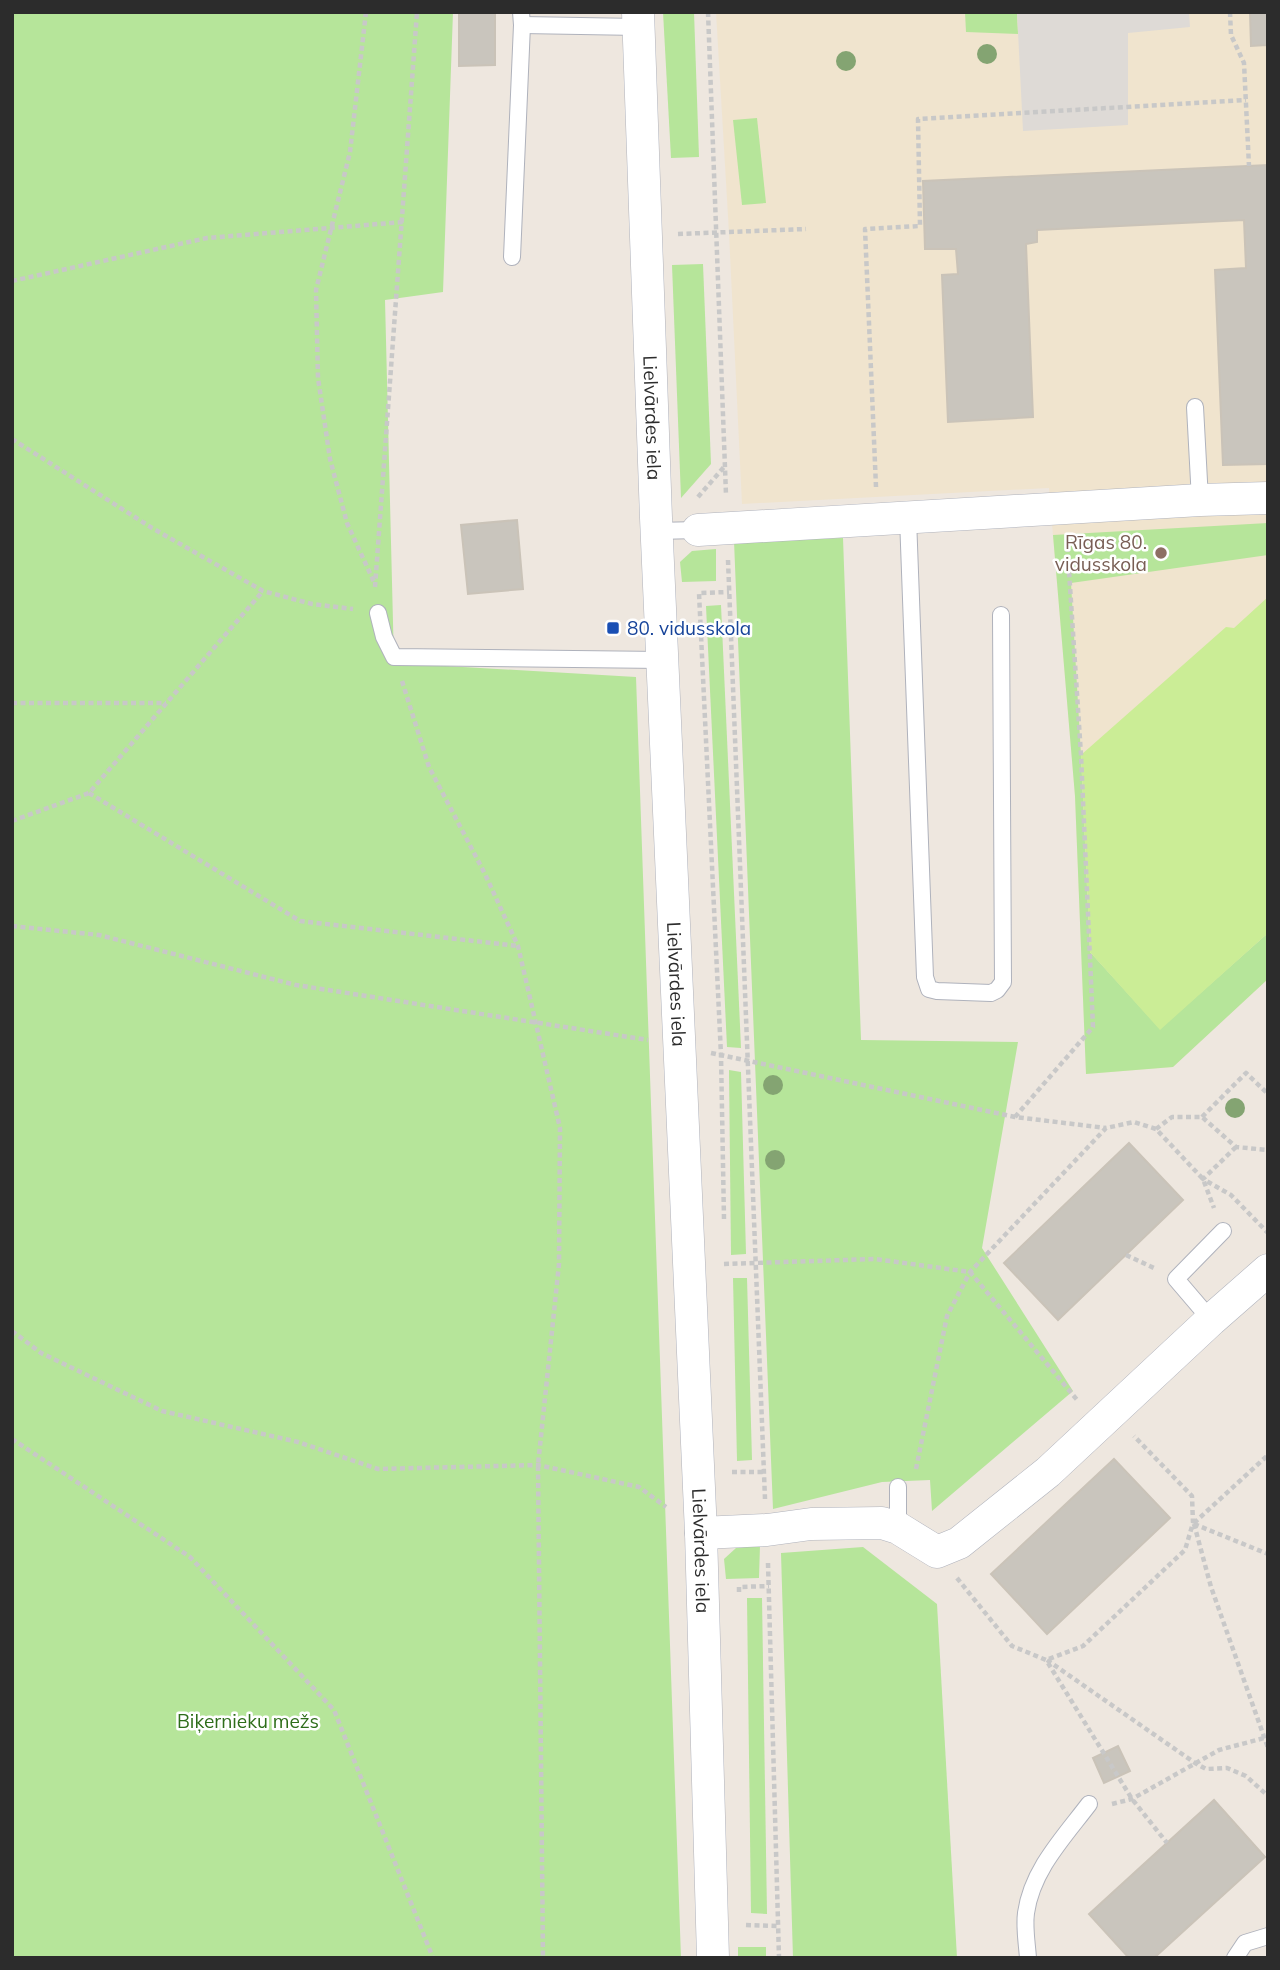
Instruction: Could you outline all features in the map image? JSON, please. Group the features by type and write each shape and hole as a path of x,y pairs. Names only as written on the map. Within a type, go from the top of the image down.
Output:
{"street":[{"name":"Lielvārdes iela","path":"638,20 656,531 701,1533 713,1958"},
{"path":"705,521 908,517 1268,498"},
{"path":"701,1533 767,1530 811,1524 882,1523 898,1528 937,1552 959,1543 1048,1472 1268,1270"}],"lane":[{"path":"512,257 522,19 638,20"},
{"path":"1195,407 1200,500"},
{"path":"908,517 925,977 929,989 937,991 991,993 1003,982 1001,615"},
{"path":"656,531 705,521"},
{"path":"379,612 384,637 394,657 662,660"},
{"path":"1211,1320 1176,1279 1223,1231"},
{"path":"898,1487 898,1528"},
{"path":"1028,1958 1026,1915 1034,1883 1049,1856 1089,1804"},
{"path":"1235,1958 1245,1943 1268,1936"}],"path":[{"path":"366,12 351,152 316,290 318,378 330,459 347,523 375,582"},
{"path":"12,439 152,528 263,592 312,604 379,612 375,582 416,12"},
{"path":"708,12 725,466 705,521 729,592 767,1530 779,1958"},
{"path":"1230,12 1231,35 1244,63 1249,166"},
{"path":"876,492 865,229 920,226 918,120 1246,100"},
{"path":"12,281 207,238 402,222"},
{"path":"646,235 806,229"},
{"path":"705,521 725,466"},
{"path":"1015,1116 1093,1027 1081,755 1065,508"},
{"path":"12,821 89,793 263,592"},
{"path":"724,1222 721,1055 699,593 729,592"},
{"path":"394,657 429,768 485,874 518,947 560,1128 559,1264 538,1465 543,1958"},
{"path":"12,703 167,703"},
{"path":"89,793 300,921 518,947"},
{"path":"12,926 99,934 296,985 678,1045 1015,1116 1106,1128 1134,1122 1156,1129 1203,1179 1231,1195 1268,1233"},
{"path":"1202,1117 1246,1073 1268,1094"},
{"path":"1156,1129 1172,1117 1202,1117 1236,1147 1268,1150"},
{"path":"898,1487 914,1475 947,1316 970,1272 1106,1128"},
{"path":"1203,1179 1236,1147"},
{"path":"1203,1179 1223,1231"},
{"path":"724,1264 875,1259 970,1272 1077,1400 1112,1413 1192,1496 1194,1523 1210,1587 1268,1748"},
{"path":"12,1331 41,1353 162,1411 298,1442 378,1469 538,1465 639,1487 701,1533"},
{"path":"12,1439 190,1557 334,1710 433,1958"},
{"path":"1046,1660 1083,1646 1185,1550 1194,1523 1268,1455"},
{"path":"727,1472 763,1472"},
{"path":"1194,1523 1268,1554"},
{"path":"937,1552 1012,1646 1046,1660 1195,1763 1206,1769 1227,1768 1246,1776 1268,1796"},
{"path":"739,1601 739,1587 769,1586"},
{"path":"1046,1660 1132,1798 1167,1843"},
{"path":"1132,1798 1220,1750 1266,1737"},
{"path":"745,1925 778,1926"}],"shaded area":[{"name":"Rīgas 80. vidusskola","path":"716,12 1268,12 1268,979 1173,1067 1086,1074 1075,796 1049,488 742,504"},
{"path":"1017,12 1189,12 1190,27 1128,33 1128,125 1023,131"}],"green space":[{"name":"Biķernieku mežs","path":"12,12 453,12 443,292 385,300 394,663 636,677 681,1958 12,1958"},
{"path":"663,12 694,12 699,157 671,158"},
{"path":"965,12 1017,12 1018,34 966,32"},
{"path":"757,118 766,203 742,205 733,120"},
{"path":"703,264 711,464 681,498 672,265"},
{"path":"1268,523 1268,555 1071,583 1090,952 1160,1029 1268,933 1268,979 1173,1067 1086,1074 1075,796 1053,535"},
{"path":"843,538 861,1040 1018,1042 982,1248 1073,1391 932,1511 930,1480 882,1482 773,1509 734,541"},
{"path":"716,549 716,581 682,582 680,562 692,551"},
{"path":"1268,597 1268,933 1160,1030 1090,952 1081,755 1226,627 1234,628"},
{"path":"721,605 741,1048 727,1047 706,606"},
{"path":"729,1070 741,1072 746,1254 731,1255"},
{"path":"733,1278 747,1278 752,1460 737,1461"},
{"path":"760,1545 759,1578 726,1579 724,1559 736,1548"},
{"path":"863,1547 937,1604 957,1958 793,1958 781,1553"},
{"path":"747,1598 762,1598 767,1914 751,1913"},
{"path":"738,1947 766,1947 766,1958 738,1958"}],"building":[{"path":"459,12 495,12 495,65 459,66"},
{"path":"1250,12 1268,12 1268,72 1267,45 1251,46"},
{"path":"1268,165 1268,464 1223,465 1215,270 1246,268 1244,220 1037,230 1037,242 1026,244 1033,417 948,422 942,275 958,274 956,249 925,249 923,181"},
{"path":"517,520 523,589 468,594 461,525"},
{"path":"1129,1143 1183,1200 1058,1320 1004,1263"},
{"path":"1114,1459 1170,1518 1047,1634 991,1574"},
{"path":"1118,1746 1130,1771 1104,1783 1093,1758"},
{"path":"1214,1800 1265,1857 1154,1958 1129,1958 1089,1914"}],"place":[{"name":"Rīgas 80. vidusskola","path":"1161,553"},
{"name":"80. vidusskola","path":"613,628"}]}
